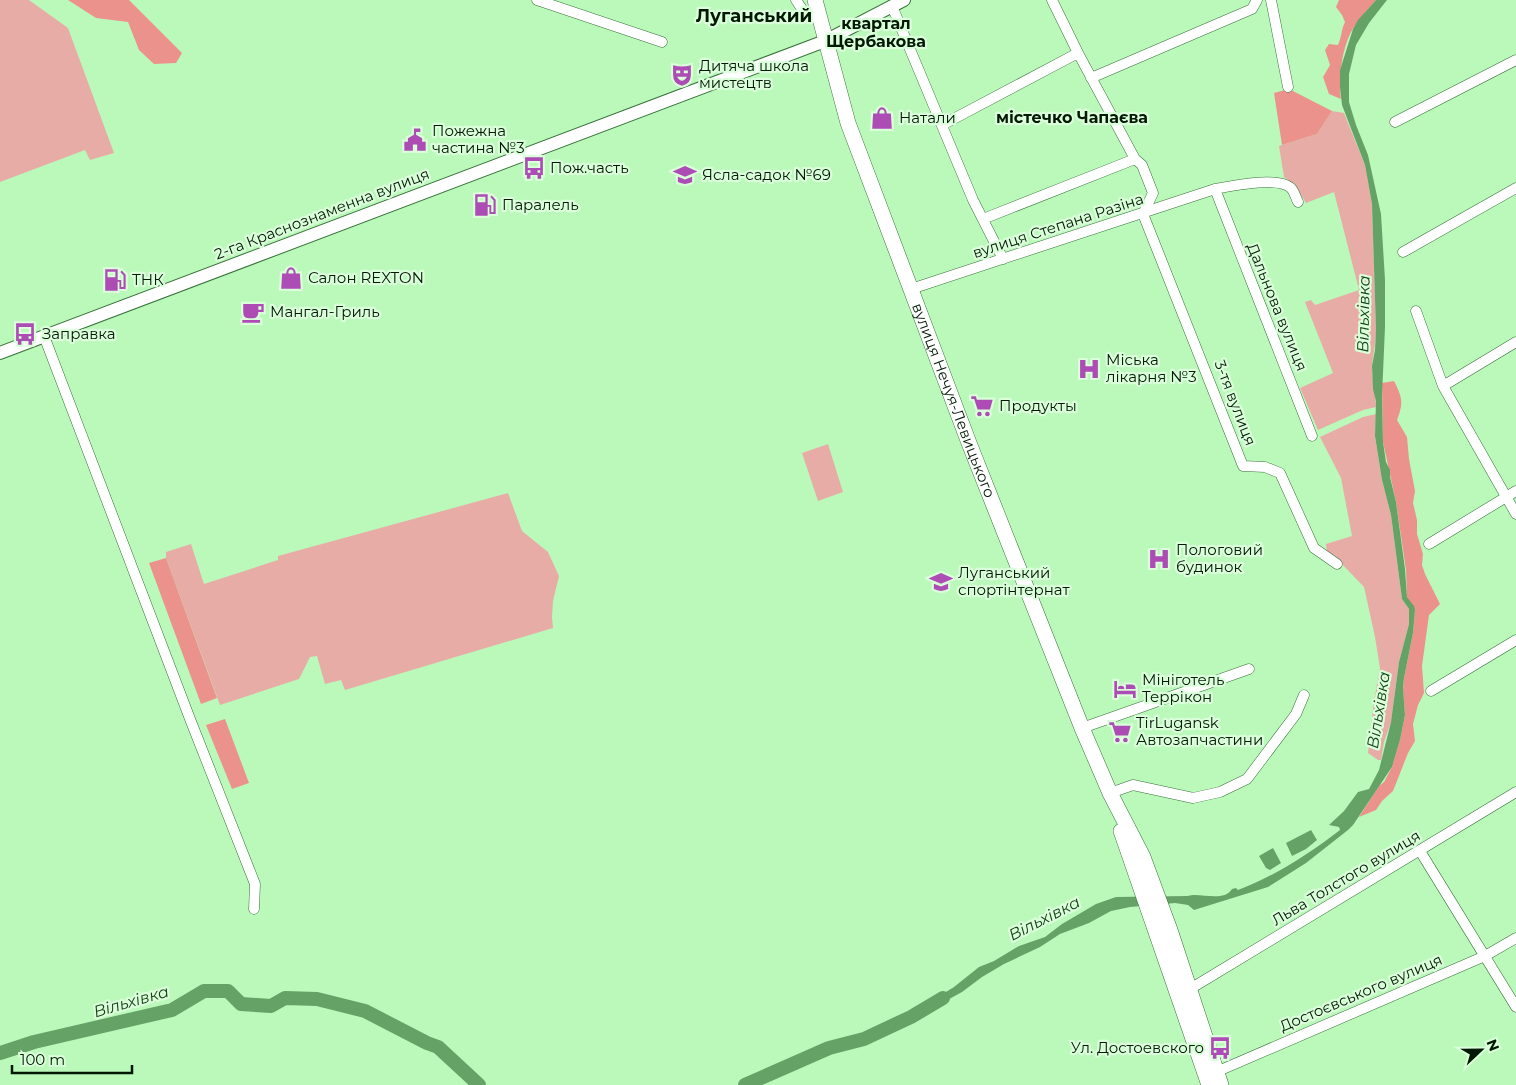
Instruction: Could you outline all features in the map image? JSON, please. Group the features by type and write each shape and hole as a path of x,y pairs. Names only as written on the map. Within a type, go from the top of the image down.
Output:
{"main road":[{"name":"вулиця Нечуя-Левицького","path":"815,0 848,123 969,443 1082,728 1137,860 1163,932"},
{"path":"1163,932 1190,989 1215,1081"},
{"path":"1163,932 1215,1081"}],"street":[{"path":"537,0 662,42"},
{"path":"796,0 804,12 820,21"},
{"path":"1052,0 1134,159 1142,165 1153,193 1143,214"},
{"path":"1091,78 1252,8 1258,0"},
{"path":"1271,0 1288,87"},
{"path":"898,3 942,125 983,219 1003,259"},
{"name":"2-га Краснознаменна вулиця","path":"0,353 825,41 898,3"},
{"path":"942,125 1078,53"},
{"path":"1395,122 1516,60"},
{"path":"983,219 1134,159"},
{"name":"вулиця Степана Разіна","path":"911,289 1215,189 1260,182 1285,185 1292,188 1298,202"},
{"path":"1404,252 1516,188"},
{"name":"Дальнова вулиця","path":"1215,189 1312,436"},
{"name":"3-тя вулиця","path":"1143,214 1243,466 1265,467 1280,474 1314,548 1337,564"},
{"path":"1416,311 1443,386 1516,514"},
{"path":"44,336 255,884 254,910"},
{"path":"1443,386 1516,342"},
{"path":"1429,544 1516,490"},
{"path":"1431,691 1516,640"},
{"path":"1082,728 1249,669"},
{"path":"1110,793 1133,786 1193,798 1220,792 1247,779 1296,714 1304,695"},
{"name":"Льва Толстого вулиця","path":"1190,989 1420,852 1516,792"},
{"path":"1420,852 1516,1007"},
{"name":"Достоєвського вулиця","path":"1215,1081 1485,956 1516,938"}],"shaded area":[{"path":"0,0 29,0 68,28 114,153 90,160 85,150 0,182"},
{"path":"68,0 129,0 182,53 176,63 154,64 139,50 128,22 96,18"},
{"path":"1339,0 1376,0 1354,27 1346,43 1340,81 1341,99 1329,94 1323,77 1330,65 1325,50 1329,44 1338,45 1345,22 1336,7"},
{"path":"1376,0 1387,0 1369,23 1356,45 1349,74 1349,102 1368,155 1381,214 1385,280 1382,396 1383,442 1396,502 1407,597 1415,610 1413,633 1403,688 1405,715 1392,767 1348,830 1306,863 1268,887 1194,910 1188,905 1175,903 1130,907 1111,911 1089,923 1060,934 1040,947 1004,964 962,992 929,1010 925,1005 954,987 979,967 994,961 1019,946 1045,937 1062,924 1096,904 1116,897 1223,895 1232,889 1236,888 1238,890 1278,871 1304,856 1340,830 1339,827 1329,825 1344,811 1358,792 1369,789 1379,770 1391,722 1399,662 1409,624 1409,609 1402,599 1391,515 1382,480 1375,436 1376,401 1373,389 1372,366 1376,330 1372,204 1365,165 1342,105 1340,87 1340,70 1353,29 1358,20"},
{"path":"1289,89 1332,111 1317,134 1282,145 1274,93"},
{"path":"1332,111 1344,113 1365,165 1372,204 1376,339 1372,367 1376,407 1363,410 1318,430 1300,388 1333,373 1305,302 1311,300 1315,305 1359,290 1334,192 1306,203 1295,185 1284,177 1279,146 1317,134"},
{"path":"1394,381 1401,400 1401,409 1397,420 1407,437 1415,491 1413,503 1417,520 1417,534 1423,554 1422,565 1440,604 1429,615 1422,666 1424,693 1418,705 1413,724 1415,741 1408,753 1393,791 1382,801 1376,810 1359,817 1379,786 1384,782 1392,767 1400,740 1405,715 1404,678 1413,633 1415,610 1407,597 1406,570 1396,502 1383,442 1382,383"},
{"path":"1376,414 1375,436 1382,480 1391,515 1402,599 1409,609 1409,624 1399,662 1391,722 1384,742 1381,760 1368,753 1380,668 1375,637 1364,587 1342,564 1327,553 1326,544 1352,536 1341,478 1320,437 1363,417"},
{"path":"828,444 843,492 818,501 802,453"},
{"path":"508,493 522,531 548,552 559,576 553,601 553,628 345,690 341,680 325,684 317,656 310,657 299,679 220,705 166,558 166,552 191,544 204,584 278,560 278,556"},
{"path":"166,558 217,698 201,704 149,563"},
{"path":"225,719 249,783 232,789 206,725"},
{"path":"1311,830 1317,840 1306,849 1292,856 1286,843"},
{"path":"1273,848 1281,863 1270,870 1266,868 1259,856"}],"waterway":[{"name":"Вільхівка","path":"0,1053 34,1042 172,1010 204,991 228,991 241,1004 271,1006 285,998 317,999 365,1011 438,1047 479,1085"},
{"name":"Вільхівка","path":"745,1085 829,1048 864,1039 911,1017 943,998"}],"place":[{"name":"Дитяча школа мистецтв","path":"682,75"},
{"name":"Натали","path":"882,118"},
{"name":"Пожежна частина №3","path":"415,140"},
{"name":"Пож.часть","path":"534,168"},
{"name":"Ясла-садок №69","path":"685,175"},
{"name":"Паралель","path":"485,205"},
{"name":"Салон REXTON","path":"291,278"},
{"name":"ТНК","path":"115,280"},
{"name":"Мангал-Гриль","path":"253,312"},
{"name":"Заправка","path":"25,334"},
{"name":"Міська лікарня №3","path":"1089,369"},
{"name":"Продукты","path":"982,406"},
{"name":"Пологовий будинок","path":"1159,559"},
{"name":"Луганський спортінтернат","path":"941,582"},
{"name":"Мініготель Террікон","path":"1125,689"},
{"name":"TirLugansk Автозапчастини","path":"1120,732"},
{"name":"Ул. Достоевского","path":"1220,1048"}],"district":[{"name":"Луганський","path":"754,16"},
{"name":"квартал Щербакова","path":"876,32"},
{"name":"містечко Чапаєва","path":"1072,117"}]}
